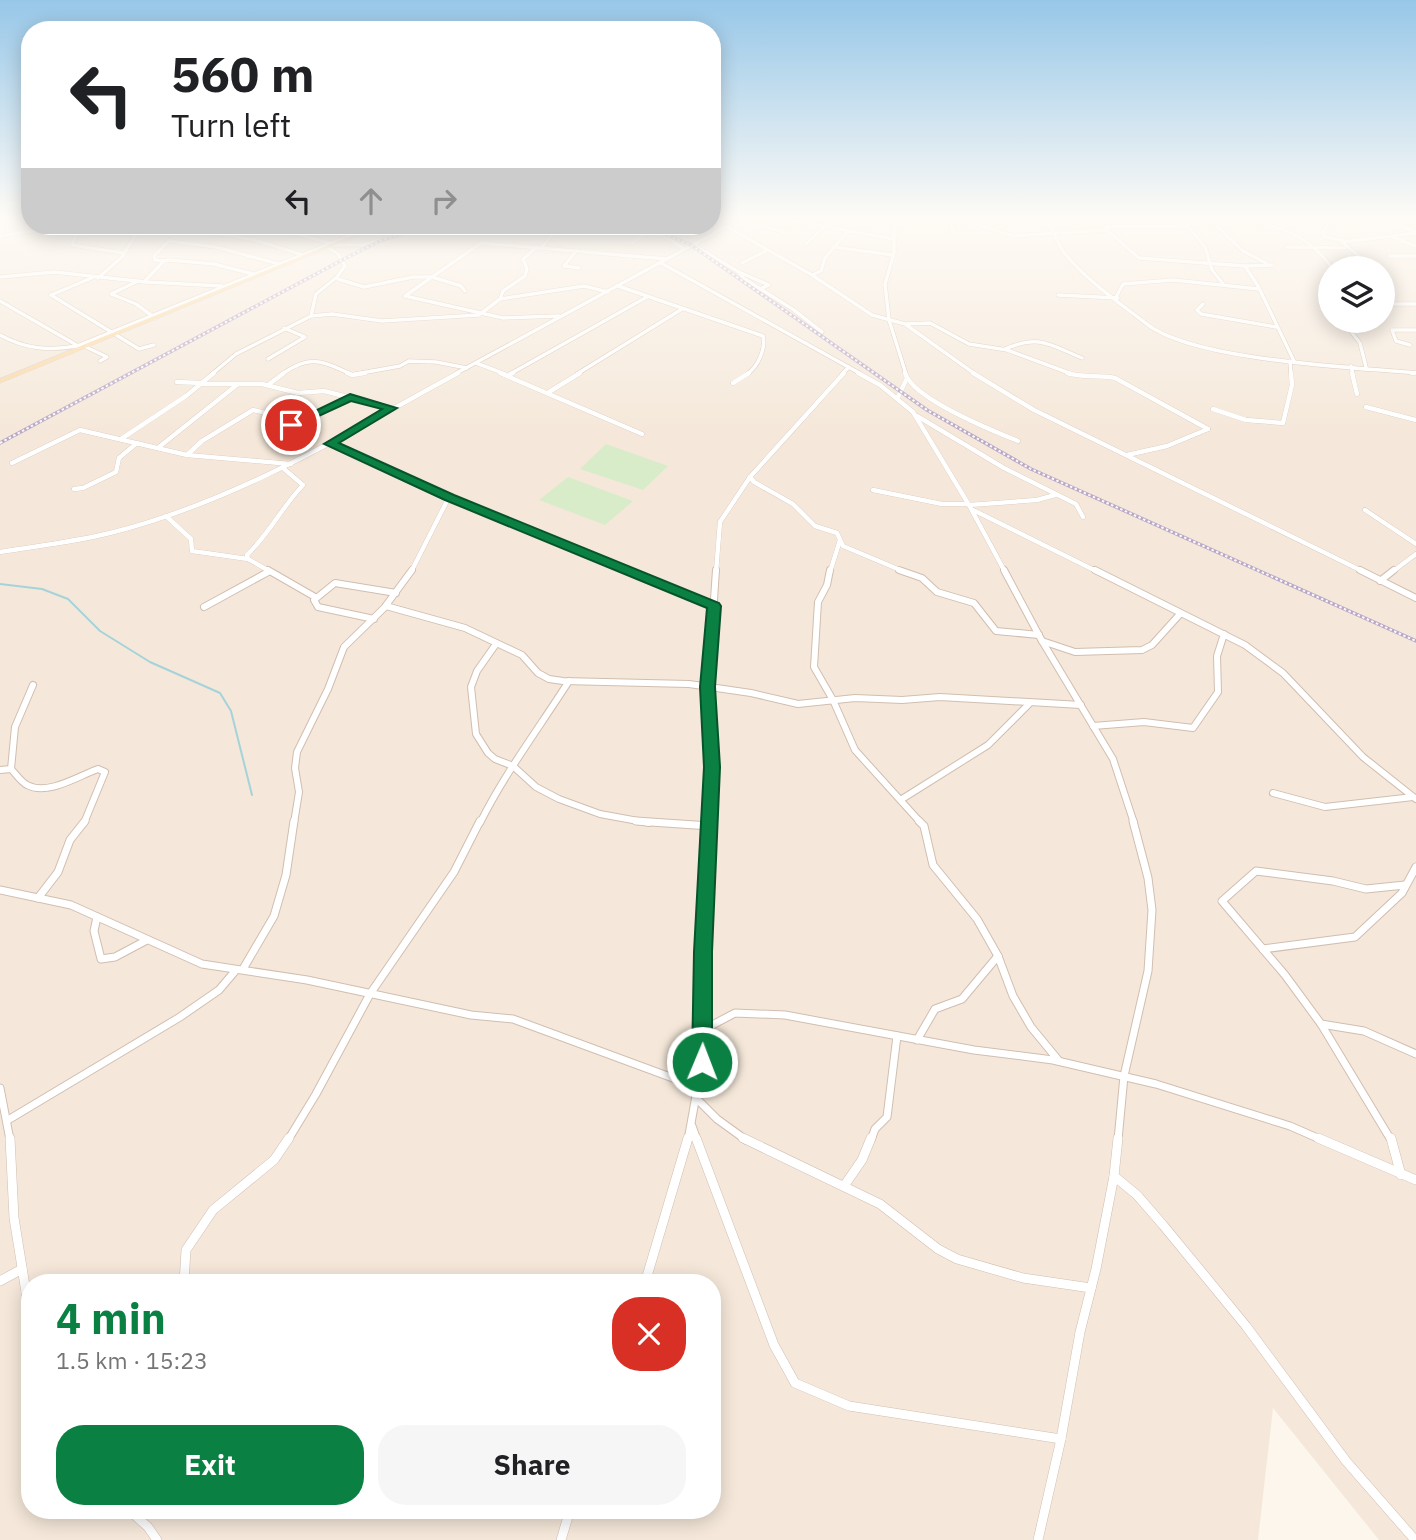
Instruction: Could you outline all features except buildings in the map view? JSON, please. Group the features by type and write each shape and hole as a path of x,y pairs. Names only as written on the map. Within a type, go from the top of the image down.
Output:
{"main road":[{"path":"0,381 223,289"}],"street":[{"path":"67,289 51,295 88,313 112,334 139,349 154,345"},
{"path":"122,289 111,294 136,304 154,317"},
{"path":"311,316 316,294 324,289"},
{"path":"415,289 405,296 509,318 561,317"},
{"path":"500,299 505,289"},
{"path":"121,439 201,383 236,354 311,316 332,314 382,321 481,314 500,299 569,289"},
{"path":"595,289 608,292"},
{"path":"0,552 100,536 166,516 284,469 391,408 613,289"},
{"path":"626,289 765,338 765,345 752,371 733,383"},
{"path":"713,289 898,397 915,415 970,506 1040,638 1113,759 1148,878 1152,910 1148,971 1124,1076 1114,1176 1038,1540"},
{"path":"760,289 794,310 822,332"},
{"path":"833,289 872,315 905,324 933,324 969,344 1003,349 1079,376 1098,375 1119,380 1208,429 1167,446 1127,455"},
{"path":"887,289 890,320 907,378 917,388 967,421 1018,442"},
{"path":"1107,289 1151,327 1170,336 1219,350 1292,361 1416,373"},
{"path":"1117,297 1120,289"},
{"path":"1213,409 1246,420 1283,423 1292,385 1292,361 1259,289"},
{"path":"1058,295 1117,297"},
{"path":"507,376 647,297"},
{"path":"0,301 82,347 107,357 100,361"},
{"path":"1203,304 1197,310 1201,314 1276,327"},
{"path":"1395,304 1416,304"},
{"path":"549,392 682,309"},
{"path":"905,324 999,391 1416,598"},
{"path":"268,359 305,337 284,328"},
{"path":"1410,345 1396,341 1392,330 1416,330"},
{"path":"1353,333 1361,345 1366,367"},
{"path":"0,335 26,347 82,347"},
{"path":"1003,349 1039,340 1082,358"},
{"path":"268,385 296,364 308,359 334,365 352,376 400,366 409,361 436,362 467,368"},
{"path":"475,363 549,392 642,434"},
{"path":"1351,366 1357,394"},
{"path":"648,1274 692,1126 701,1071 703,952 712,767 708,687 720,522 750,477 849,367"},
{"path":"898,397 907,378"},
{"path":"177,382 268,385 290,391 324,391 391,408"},
{"path":"159,447 238,384"},
{"path":"187,454 202,441 253,410 271,414 292,425 350,397"},
{"path":"1366,407 1416,421"},
{"path":"915,415 1004,468 1076,504 1083,517"},
{"path":"12,463 76,430 97,432 187,454 293,464"},
{"path":"74,489 83,488 116,472 119,458 137,443"},
{"path":"330,444 449,497 714,606"},
{"path":"248,559 247,555 264,539 289,500 303,485 284,469"},
{"path":"750,477 754,482 793,504 815,526 837,533 843,546 880,564 922,578 937,592 974,603 996,631 1040,638 1074,652 1142,650 1152,645 1180,614"},
{"path":"873,490 942,504 970,506 1037,500 1055,495"},
{"path":"8,1120 180,1017 219,990 239,970 274,916 286,875 299,792 295,768 297,752 328,689 344,647 374,619 396,593 424,550 449,497"},
{"path":"970,506 1026,538 1119,580 1180,614 1245,645 1283,673 1363,757 1415,798"},
{"path":"1365,510 1416,544"},
{"path":"166,516 191,539 192,551 248,559 315,597"},
{"path":"840,540 827,585 818,602 813,661 819,677 833,700 855,750 924,826 933,865 977,919 998,956 1013,996 1031,1027 1059,1062"},
{"path":"1380,581 1416,554"},
{"path":"204,607 268,572"},
{"path":"315,597 335,583 396,593"},
{"path":"315,597 318,607 374,619"},
{"path":"386,606 465,628 522,655 538,673 549,679 660,682 751,693 798,704 833,700 940,697 1081,705"},
{"path":"1093,726 1144,722 1193,728 1217,692 1217,656 1224,634"},
{"path":"496,644 473,676 470,709 476,720 477,738 489,755 514,765 537,788 550,795 610,816 653,824 709,826"},
{"path":"185,1274 186,1250 213,1210 274,1160 282,1149 316,1094 370,994 454,872 500,783 569,681"},
{"path":"33,685 15,727 11,769 24,784 36,788 53,785 91,771 105,772 85,821 70,840 58,872 38,898"},
{"path":"902,799 998,738 1015,723 1029,704"},
{"path":"0,770 11,769"},
{"path":"1273,793 1325,807 1415,798"},
{"path":"1263,949 1355,937 1402,893 1416,867"},
{"path":"1401,1175 1390,1136 1321,1024 1222,901 1252,872 1333,881 1366,889 1405,885"},
{"path":"0,890 71,905 202,964 471,1015 513,1019 681,1081 719,1123 763,1152 883,1205 939,1250 954,1258 1053,1285 1091,1288"},
{"path":"97,917 95,939 101,959 115,957 147,940"},
{"path":"917,1040 935,1009 962,999 998,956"},
{"path":"703,1030 735,1013 754,1012 1059,1062 1124,1076 1271,1119 1416,1180"},
{"path":"1321,1024 1364,1031 1416,1054"},
{"path":"844,1186 862,1160 875,1129 887,1117 897,1036"},
{"path":"681,1081 701,1071"},
{"path":"0,1088 8,1120 14,1217 23,1274"},
{"path":"692,1126 765,1320 786,1370 795,1383 849,1406 1061,1439"},
{"path":"1114,1176 1137,1195 1163,1224 1246,1326 1346,1461 1415,1540"},
{"path":"0,1281 22,1269"},
{"path":"139,1519 157,1540"},
{"path":"561,1540 567,1519"}],"shaded area":[{"path":"0,289 1318,289 1318,333 1395,333 1395,289 1416,289 1416,1540 1379,1540 1273,1408 1258,1540 0,1540"}],"green space":[{"path":"606,444 668,466 643,490 580,469"},
{"path":"568,477 633,501 605,525 539,500"}],"waterway":[{"path":"0,584 42,589 68,599 100,631 150,662 220,693 231,711 252,795"}],"railway":[{"path":"0,443 288,289"},
{"path":"754,289 927,410 1031,469 1416,641"}],"route":[{"path":"291,425 350,397 391,408 330,444 622,570 714,606 708,687 712,767 703,952 702,1062"}]}
